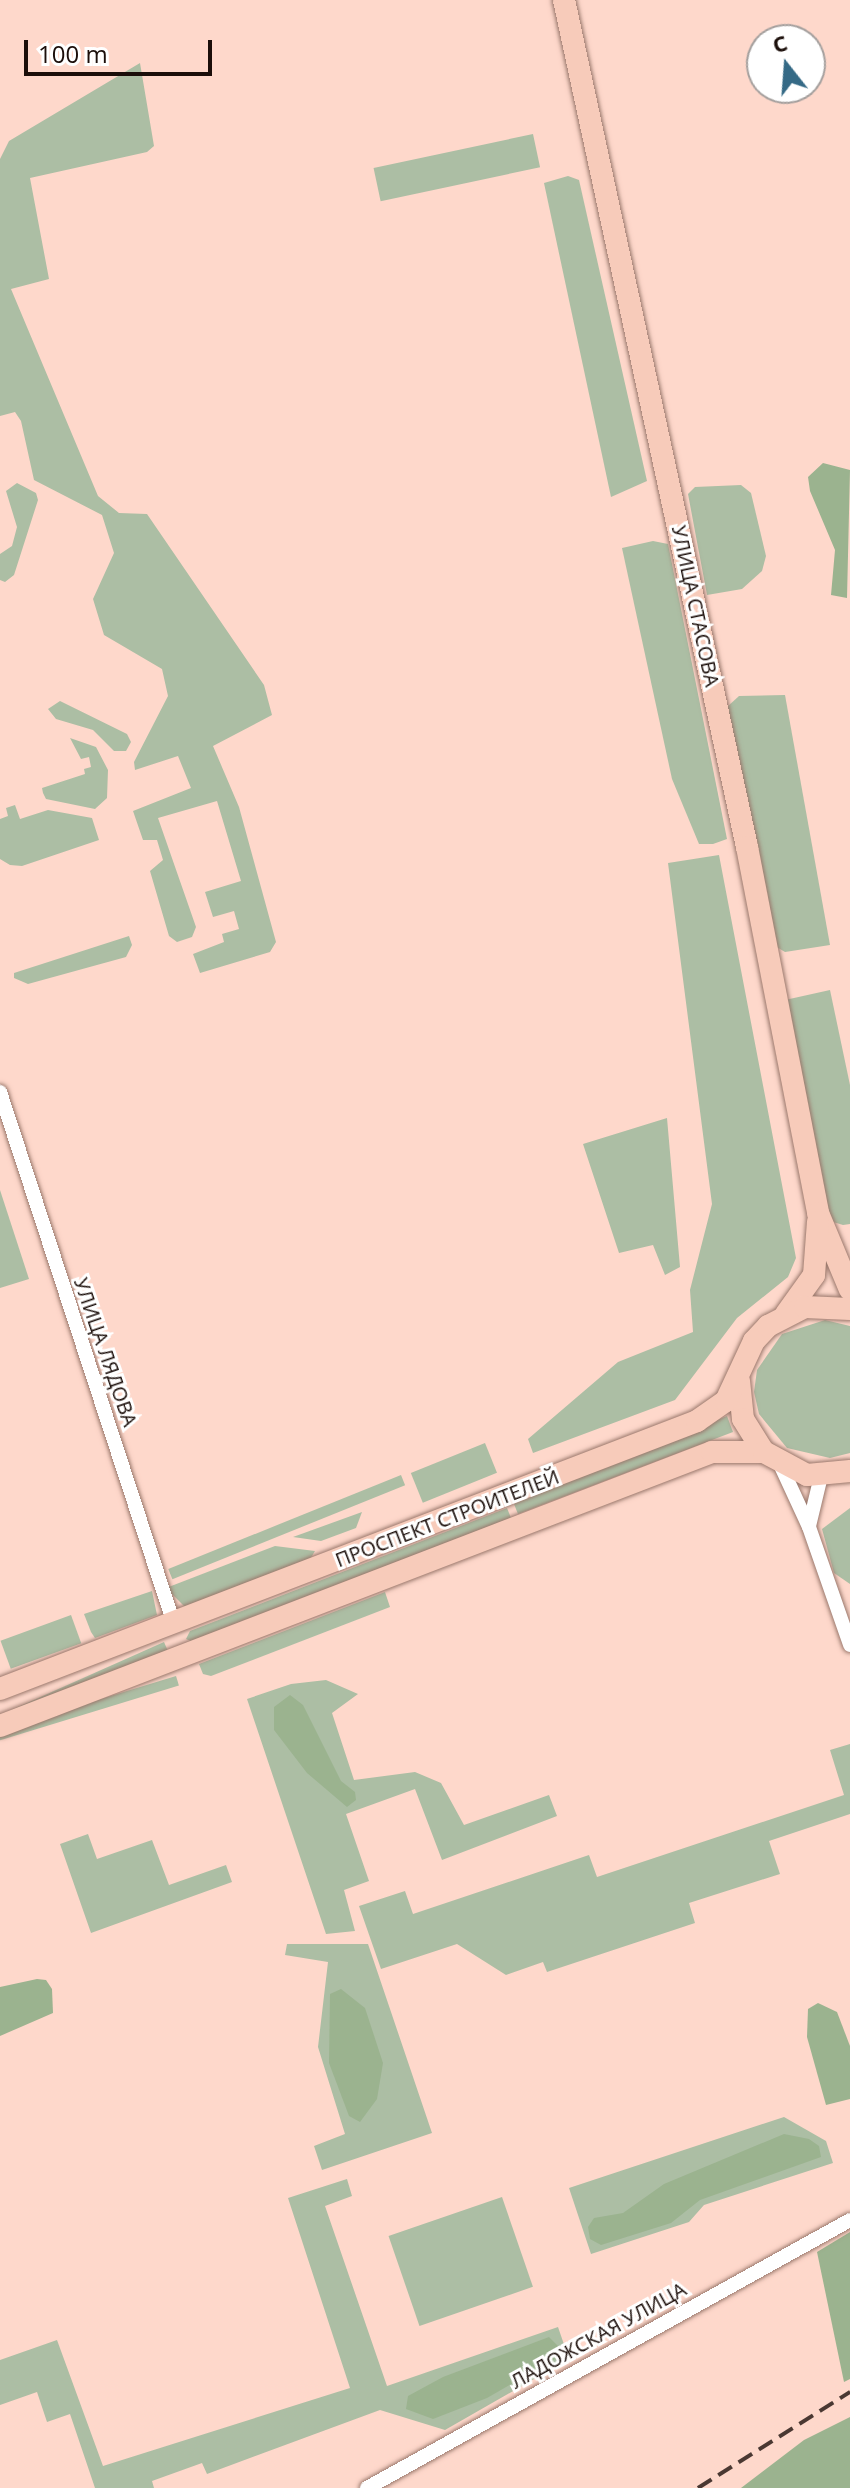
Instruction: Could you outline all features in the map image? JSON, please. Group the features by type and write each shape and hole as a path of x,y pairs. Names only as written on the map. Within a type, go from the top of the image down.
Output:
{"main road":[{"name":"УЛИЦА СТАСОВА","path":"564,0 747,847 818,1213 850,1290"},
{"name":"УЛИЦА СТАСОВА","path":"786,1314 814,1275 818,1213"},
{"name":"ПРОСПЕКТ СТРОИТЕЛЕЙ","path":"0,1689 697,1421 726,1401 739,1379 754,1341 786,1314 817,1306 850,1309"},
{"path":"739,1379 743,1419 772,1458"},
{"name":"ПРОСПЕКТ СТРОИТЕЛЕЙ","path":"0,1726 712,1452 772,1458 821,1476 850,1471"}],"street":[{"name":"УЛИЦА ЛЯДОВА","path":"0,1092 174,1624"},
{"path":"772,1458 809,1527 850,1645"},
{"path":"809,1527 821,1476"},
{"name":"ЛАДОЖСКАЯ УЛИЦА","path":"367,2488 850,2220"}],"green space":[{"path":"140,63 154,146 147,152 30,178 49,279 11,289 98,496 119,513 147,514 264,685 272,715 213,746 239,807 276,942 270,952 200,973 193,954 224,942 222,934 239,929 234,911 213,917 205,892 241,881 217,801 158,818 196,927 192,937 177,942 169,936 150,871 163,860 157,840 143,840 133,811 191,788 178,756 135,770 134,762 168,696 162,669 104,635 93,599 114,553 102,515 34,480 21,421 15,412 0,416 0,159 9,141"},
{"path":"533,134 540,167 381,201 374,168"},
{"path":"568,176 579,180 647,481 611,497 544,183"},
{"path":"823,463 850,470 847,598 831,595 835,550 810,491 808,477"},
{"path":"17,483 36,493 38,500 14,575 5,582 0,580 0,554 12,546 17,527 6,491"},
{"path":"741,485 751,493 766,556 762,571 742,589 707,595 688,494 695,487"},
{"path":"653,541 668,544 727,839 713,844 699,844 672,779 622,548"},
{"path":"785,695 830,945 785,952 775,946 727,707 739,696"},
{"path":"60,701 127,734 131,742 126,751 114,751 93,730 56,719 48,709"},
{"path":"70,738 96,747 108,770 107,798 95,809 46,799 43,793 42,788 85,774 84,769 91,767 89,757 81,759"},
{"path":"15,805 20,819 48,810 92,818 99,840 22,866 10,865 0,859 0,819 8,816 6,808"},
{"path":"719,855 796,1258 788,1277 737,1318 675,1400 533,1453 528,1439 618,1362 693,1332 690,1290 712,1204 668,863"},
{"path":"129,936 132,945 126,957 28,984 14,978 14,973"},
{"path":"830,990 850,1085 850,1224 843,1225 830,1221 785,1000"},
{"path":"667,1118 680,1267 665,1275 653,1245 619,1253 583,1144"},
{"path":"0,1190 29,1279 0,1288"},
{"path":"825,1320 850,1326 850,1453 830,1458 787,1448 759,1414 754,1392 757,1370 782,1334"},
{"path":"727,1416 733,1432 518,1514 514,1504"},
{"path":"485,1443 497,1473 423,1503 411,1473"},
{"path":"401,1475 405,1485 172,1579 168,1569"},
{"path":"507,1508 511,1518 193,1642 186,1639 190,1631"},
{"path":"850,1508 850,1584 834,1573 822,1529"},
{"path":"362,1512 356,1528 321,1541 293,1537"},
{"path":"275,1546 315,1551 309,1561 185,1607 166,1588"},
{"path":"152,1591 157,1615 95,1638 84,1614"},
{"path":"385,1592 390,1607 211,1676 203,1674 199,1664"},
{"path":"71,1615 81,1643 11,1669 1,1641"},
{"path":"164,1642 168,1651 9,1722 5,1713"},
{"path":"176,1676 179,1686 0,1740 0,1730"},
{"path":"326,1680 358,1694 332,1713 354,1780 415,1772 441,1783 464,1825 549,1795 557,1816 442,1860 415,1789 346,1814 369,1881 344,1890 355,1931 326,1934 247,1699 291,1684"},
{"path":"290,1695 303,1705 341,1781 355,1792 356,1800 347,1807 307,1773 274,1730 274,1707"},
{"path":"850,1744 850,1814 769,1841 780,1874 689,1903 695,1923 547,1972 543,1962 506,1975 457,1944 381,1969 359,1906 405,1891 413,1914 589,1855 597,1877 844,1795 830,1750"},
{"path":"88,1834 97,1859 152,1840 169,1885 226,1865 232,1882 91,1933 60,1844"},
{"path":"287,1944 368,1944 432,2133 322,2170 314,2146 345,2134 318,2047 328,1962 285,1955"},
{"path":"46,1980 52,1989 53,2013 0,2036 0,1987"},
{"path":"341,1989 365,2008 383,2063 377,2099 360,2122 349,2116 329,2063 330,1994"},
{"path":"818,2003 837,2012 850,2046 850,2099 826,2105 807,2037 808,2009"},
{"path":"784,2117 826,2141 833,2163 704,2205 689,2222 591,2254 569,2188"},
{"path":"784,2134 809,2139 819,2146 821,2157 700,2200 671,2223 601,2245 590,2239 588,2227 594,2218 623,2213 664,2184"},
{"path":"347,2179 352,2196 325,2206 387,2386 558,2327 569,2359 445,2430 380,2410 207,2474 202,2463 152,2481 154,2488 95,2488 70,2414 47,2422 37,2392 0,2405 0,2360 57,2340 103,2466 350,2388 288,2198"},
{"path":"502,2197 533,2287 419,2326 389,2236"},
{"path":"850,2232 850,2379 844,2382 817,2252"},
{"path":"549,2337 560,2348 557,2358 487,2398 433,2419 406,2409 408,2396 443,2377"},
{"path":"850,2417 850,2488 741,2488 804,2440"}],"railway":[{"path":"698,2488 850,2392"}]}
